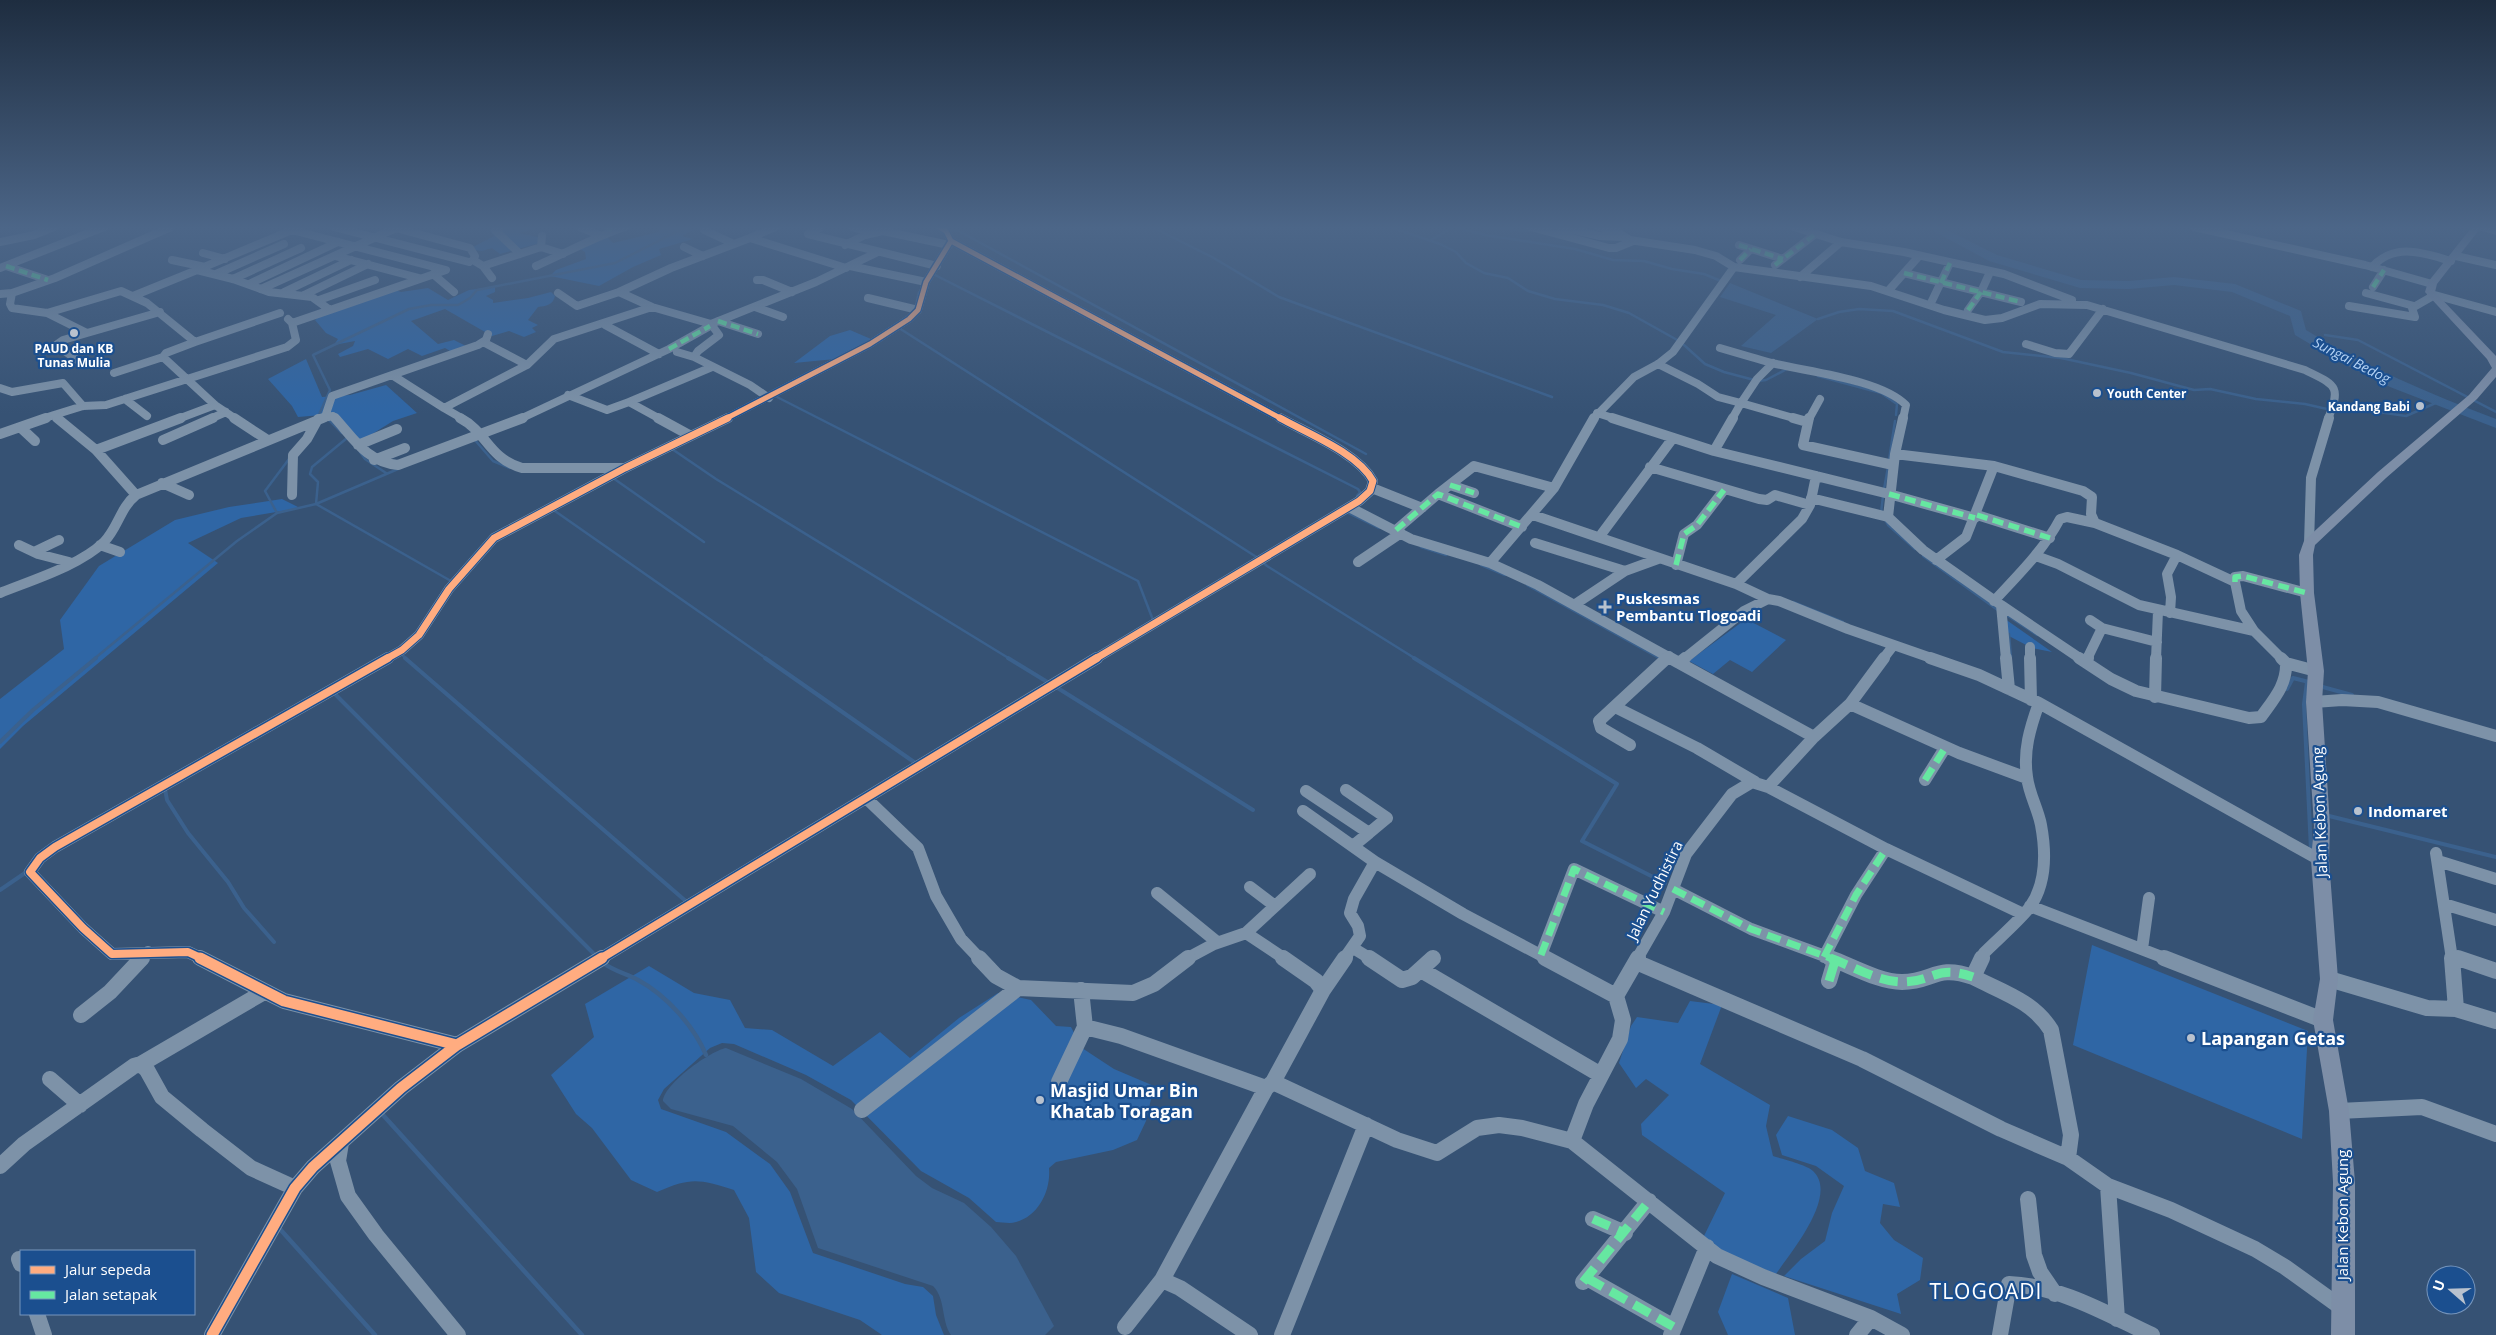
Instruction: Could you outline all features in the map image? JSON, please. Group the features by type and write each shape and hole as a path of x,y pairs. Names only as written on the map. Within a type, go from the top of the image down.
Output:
{"main road":[{"path":"2432,291 2495,361"},
{"path":"2309,544 2382,474 2474,397 2496,370"},
{"name":"Jalan Kebon Agung","path":"2309,544 2306,555 2316,671 2314,702 2322,826 2320,860 2329,979 2323,1020 2339,1111 2344,1182 2343,1335"}],"street":[{"path":"0,294 12,293 22,289"},
{"path":"133,296 149,289"},
{"path":"264,289 304,295 319,300 330,310"},
{"path":"284,292 290,289"},
{"path":"304,295 316,289"},
{"path":"319,300 349,289"},
{"path":"292,323 388,289"},
{"path":"451,289 454,292"},
{"path":"558,293 573,305 578,306 625,289"},
{"path":"785,289 792,292"},
{"path":"0,593 69,562 100,545 109,534 124,505 136,495 266,439 321,418 334,417 365,454 374,460 388,465 398,465 514,422 568,395 659,354 713,324 798,289"},
{"path":"457,1045 408,1030 302,1006 264,992 197,955 177,951 112,954 83,928 30,872 34,863 86,829 402,650 419,635 449,589 494,538 625,468 769,398 870,344 908,319 918,310 924,289"},
{"path":"212,1335 296,1188 313,1167 401,1088 457,1045 1349,507 1367,495 1372,488 1372,476 1366,468 1315,437 1037,289"},
{"path":"1490,563 1533,516 1554,488 1566,464 1597,413 1634,377 1658,364 1679,346 1719,289"},
{"path":"1885,289 1967,317 1985,320 2002,318 2040,304 2087,305"},
{"path":"1930,305 1938,289"},
{"path":"1969,289 2021,302"},
{"path":"2044,289 2087,305 2305,370 2329,382 2336,390 2337,398 2324,430 2311,478 2309,544"},
{"path":"2370,289 2414,306"},
{"path":"2428,289 2496,312"},
{"path":"47,313 121,291 160,312 195,342"},
{"path":"2349,306 2414,318 2412,308 2432,291"},
{"path":"619,292 652,307 758,334"},
{"path":"1968,310 1981,292"},
{"path":"12,293 10,304 12,308 47,313 87,333"},
{"path":"868,298 918,310"},
{"path":"444,408 527,365 551,341 652,307"},
{"path":"755,307 783,317"},
{"path":"2026,344 2055,353 2069,354 2103,309"},
{"path":"0,434 83,406 106,405 186,380 286,347 296,340 292,323 278,311 166,353 163,357 114,373"},
{"path":"84,364 56,345 63,340 160,312"},
{"path":"605,324 659,354"},
{"path":"694,357 698,351 719,335 713,324"},
{"path":"292,495 293,455 307,439 321,418 332,396 483,342 489,337 488,334"},
{"path":"483,342 527,365"},
{"path":"1720,348 1772,363 1815,370 1881,390 1900,399 1906,405 1894,459 1888,517"},
{"path":"677,352 694,357 750,385 769,398"},
{"path":"163,357 215,405 266,439"},
{"path":"1714,451 1755,381 1772,363"},
{"path":"1658,364 1698,384 1712,394 1807,422"},
{"path":"568,395 607,410 712,366"},
{"path":"392,375 444,408 451,416 465,420 480,434 498,459 511,466 522,468 625,468"},
{"path":"0,395 63,383 83,406"},
{"path":"0,388 12,392"},
{"path":"125,399 147,416"},
{"path":"1820,399 1807,422 1803,445 1894,459 1994,466 2083,491 2092,497 2092,514 2095,523"},
{"path":"629,402 691,436"},
{"path":"96,450 215,405"},
{"path":"163,440 226,412"},
{"path":"1597,413 1714,451 1889,494 2050,538"},
{"path":"54,415 96,450 136,495"},
{"path":"20,427 35,441"},
{"path":"358,445 397,429"},
{"path":"1600,536 1673,438"},
{"path":"374,460 405,448"},
{"path":"1358,562 1398,531 1471,466 1478,466 1554,488"},
{"path":"1936,560 1964,540 1976,517 1994,466"},
{"path":"1650,467 1763,500 1778,496 1888,517 1896,527 1936,560 1997,603 2111,679 2155,697 2249,718 2258,718 2283,685 2287,677 2286,663"},
{"path":"1736,584 1798,524 1811,502 1816,476"},
{"path":"162,483 189,495"},
{"path":"1450,485 1474,493"},
{"path":"1372,488 1422,508"},
{"path":"1676,565 1684,534 1697,525 1724,490"},
{"path":"1438,494 1522,527"},
{"path":"1349,507 1424,544 1490,563 1574,605 1814,737"},
{"path":"1533,516 1600,536 1658,559 1736,584 1768,599 1789,604 1893,646 1979,675 2035,701 2320,860"},
{"path":"2009,689 1997,603 2050,538 2060,519 2066,517 2095,523 2177,555 2235,582"},
{"path":"34,552 59,540"},
{"path":"1535,544 1626,571"},
{"path":"19,545 34,552 69,562"},
{"path":"100,545 120,552"},
{"path":"2170,613 2171,597 2167,574 2177,555"},
{"path":"2036,556 2073,572 2117,595 2158,611 2254,631"},
{"path":"1574,605 1626,571 1658,559"},
{"path":"2308,593 2243,576 2235,577 2241,611 2254,631 2286,663 2316,671"},
{"path":"1630,745 1598,725 1602,717 1674,659 1744,611 1768,599"},
{"path":"2155,697 2158,611"},
{"path":"2090,620 2102,628 2157,642"},
{"path":"2086,662 2102,628"},
{"path":"1768,787 1814,737 1850,704 1893,646"},
{"path":"1973,977 1984,952 2026,909 2044,866 2041,825 2027,778 2028,733 2035,701 2030,647"},
{"path":"2314,702 2342,700 2378,702 2496,736"},
{"path":"1850,704 1945,748 2027,778"},
{"path":"1615,707 1697,748 1755,782 1886,849 2026,909 2142,949 2323,1020"},
{"path":"1925,780 1945,748"},
{"name":"Jalan Yudhistira","path":"1616,996 1664,912 1686,854 1704,828 1732,794 1755,782"},
{"path":"1346,790 1387,818 1352,846"},
{"path":"1306,791 1369,833"},
{"path":"866,798 918,848 923,856 936,896 961,939 989,970 1018,988 1133,993 1145,991 1186,960 1217,942 1246,933 1310,874"},
{"path":"1303,811 1375,862 1616,996 1623,1029 1620,1040 1586,1104 1572,1141"},
{"path":"1829,981 1830,959 1856,895 1886,849"},
{"path":"2456,1009 2452,956 2437,857 2496,879"},
{"path":"1125,1327 1162,1280 1323,990 1360,936 1358,926 1350,913 1354,900 1375,862"},
{"path":"1540,955 1574,869 1664,912"},
{"path":"1250,887 1275,906"},
{"path":"1673,889 1751,928 1830,959 1902,983 1921,980 1944,971 1973,977 2031,1008 2046,1020 2051,1030 2071,1135 2068,1158"},
{"path":"1157,893 1217,942"},
{"path":"2142,949 2149,898"},
{"path":"2444,904 2496,920"},
{"path":"1246,933 1316,982 1323,990"},
{"path":"1353,948 1402,980 1412,977 1434,957"},
{"path":"81,1015 110,992 148,952"},
{"path":"2452,956 2496,972"},
{"path":"1636,962 1815,1038 1896,1075 2025,1141 2068,1158 2108,1186 2171,1210 2255,1249 2285,1267 2342,1308"},
{"path":"1421,970 1601,1075"},
{"path":"2329,979 2427,1008 2456,1009 2496,1021"},
{"path":"862,1110 1018,988"},
{"path":"1059,1082 1085,1027 1081,990"},
{"path":"0,1166 24,1144 134,1066 141,1064 264,992"},
{"path":"1085,1027 1121,1036 1269,1085 1366,1125 1397,1140 1437,1153 1477,1128 1499,1125 1522,1128 1572,1141 1717,1256 1763,1277 1871,1318 1902,1335"},
{"path":"141,1064 147,1070 162,1097 202,1130 251,1168 296,1188"},
{"path":"50,1079 80,1105"},
{"path":"2339,1111 2422,1107 2496,1134"},
{"path":"1282,1335 1366,1125"},
{"path":"341,1143 338,1161 348,1196 376,1235 458,1335"},
{"path":"2108,1186 2117,1319"},
{"path":"2028,1199 2034,1255 2040,1272 2055,1294"},
{"path":"1649,1201 1585,1280 1673,1331 1707,1247"},
{"path":"1593,1219 1625,1233"},
{"path":"1162,1280 1180,1288 1250,1335"},
{"path":"2000,1335 2009,1284 2020,1283 2055,1294 2152,1335"},
{"path":"37,1315 44,1335"},
{"path":"1857,1335 1871,1318"}],"shaded area":[{"path":"430,289 448,300 469,290 495,289 495,292 486,296 493,300 493,303 528,298 551,292 555,296 551,303 538,307 528,320 538,325 532,328 536,332 524,337 509,331 492,336 445,309 411,321 438,344 454,340 466,346 452,352 445,348 422,356 408,349 388,359 368,349 340,357 338,354 353,346 355,341 334,345 338,339 326,333 315,320 322,314 395,290 401,292"},
{"path":"1726,289 1745,289 1818,319 1771,353 1741,346 1776,315 1720,297"},
{"path":"850,330 871,339 835,359 794,363 830,336"},
{"path":"306,359 322,397 350,395 386,385 417,413 393,421 361,441 334,414 298,417 292,406 268,379"},
{"path":"282,499 300,508 241,518 188,543 218,563 23,726 0,749 0,699 64,649 60,620 99,566 175,520 229,507"},
{"path":"1746,619 1786,640 1752,672 1730,660 1713,674 1689,661"},
{"path":"2005,619 2052,652 2032,648 2007,635"},
{"name":"Lapangan Getas","path":"2092,945 2308,1031 2302,1139 2073,1045"},
{"path":"649,966 694,993 730,1000 745,1028 772,1030 833,1066 880,1032 910,1058 959,1018 998,993 1031,1000 1056,1026 1071,1027 1082,1048 1114,1069 1154,1086 1146,1121 1137,1140 1113,1150 1056,1162 1049,1168 1046,1193 1031,1214 1014,1223 996,1222 969,1198 921,1171 851,1100 806,1075 734,1044 722,1043 710,1048 664,1089 658,1100 661,1109 726,1132 770,1164 790,1192 813,1253 905,1284 923,1287 933,1296 936,1315 944,1335 882,1335 860,1320 779,1293 756,1272 749,1218 734,1190 695,1181 678,1184 657,1192 631,1180 592,1128 576,1114 551,1075 594,1037 585,1004"},
{"path":"1690,1001 1722,1005 1700,1064 1770,1105 1766,1126 1773,1156 1810,1169 1819,1181 1820,1194 1817,1208 1801,1238 1776,1274 1723,1253 1704,1236 1725,1193 1642,1135 1641,1124 1669,1095 1646,1079 1636,1088 1619,1063 1631,1026 1637,1017 1678,1023"},
{"path":"726,1048 801,1079 852,1109 916,1176 932,1188 964,1203 991,1227 1016,1256 1054,1326 1045,1335 951,1335 940,1297 933,1286 818,1248 797,1189 777,1162 733,1126 671,1109 663,1101 665,1094 671,1086 689,1069 710,1055"},
{"path":"1788,1116 1832,1130 1858,1148 1865,1171 1894,1183 1900,1207 1883,1204 1880,1223 1894,1240 1923,1258 1920,1280 1897,1294 1901,1314 1784,1276 1801,1259 1825,1241 1832,1213 1844,1186 1816,1166 1782,1155 1776,1135"},
{"path":"1732,1274 1788,1298 1795,1335 1728,1335 1718,1312"}],"waterway":[{"path":"318,417 330,390 313,355 409,309 431,305 458,305 481,289"},
{"path":"963,289 1358,489 1360,492 1357,496"},
{"path":"1065,289 1366,454"},
{"path":"1266,289 1279,297 1552,397"},
{"path":"1525,289 1555,299 1603,305 1629,313 1679,341"},
{"name":"Sungai Bedog","path":"2238,289 2296,314 2300,332 2347,360 2395,384 2496,424"},
{"path":"916,305 919,292"},
{"path":"1818,319 1839,312 1859,309 1893,311 2003,352 2061,358 2131,373 2194,390 2210,389 2256,399 2305,404 2327,409"},
{"path":"899,328 1258,558 1267,566 1416,659"},
{"path":"2325,335 2358,340 2496,412"},
{"path":"1684,345 1705,364 1724,372 1758,381 1766,380 1787,369"},
{"path":"1818,376 1881,393 1897,404 1896,415"},
{"path":"777,397 1138,581 1153,620"},
{"path":"2337,410 2351,408 2406,416 2438,402"},
{"path":"327,418 342,433"},
{"path":"1889,460 1895,421"},
{"path":"316,504 318,482 310,474 312,467 347,438"},
{"path":"474,439 493,461 510,468"},
{"path":"672,449 716,479 1010,659"},
{"path":"360,452 365,459 386,473"},
{"path":"277,513 265,491 289,459"},
{"path":"1884,489 1888,467"},
{"path":"316,504 398,469"},
{"path":"613,478 704,542"},
{"path":"1881,513 1883,496"},
{"path":"277,513 316,504"},
{"path":"316,504 451,581 453,579"},
{"path":"552,509 767,659"},
{"path":"1346,512 1379,528"},
{"path":"94,659 237,541 277,513"},
{"path":"1884,518 1888,525 1915,549"},
{"path":"1421,547 1446,555"},
{"path":"1923,556 1999,611"},
{"path":"1481,565 1505,575"},
{"path":"1527,585 1659,658"},
{"path":"1793,602 1843,622"},
{"path":"2005,614 2037,635"},
{"path":"2009,634 2011,657"},
{"path":"401,654 407,659"},
{"path":"0,742 33,710 96,658"},
{"path":"405,658 688,903"},
{"path":"765,658 914,762"},
{"path":"1008,658 1049,683"},
{"path":"1414,658 1617,784 1582,841 1665,883"},
{"path":"2287,689 2293,678 2309,682"},
{"path":"2307,682 2304,704 2311,850"},
{"path":"2319,686 2352,695"},
{"path":"1056,687 1253,810"},
{"path":"333,692 597,957"},
{"path":"165,789 167,800 188,833 228,882 244,908 274,942"},
{"path":"2329,816 2496,857"},
{"path":"0,890 25,873"},
{"path":"603,963 638,980 659,994 687,1022 706,1055"},
{"path":"383,1115 582,1335"},
{"path":"279,1228 375,1335"}],"marked path":[{"path":"1970,289 2021,302"},
{"path":"1968,310 1981,292"},
{"path":"718,321 758,334"},
{"path":"669,349 710,326"},
{"path":"1450,485 1474,493"},
{"path":"1676,565 1684,534 1697,525 1724,490"},
{"path":"1396,530 1438,494 1522,527"},
{"path":"1889,494 1975,518"},
{"path":"1977,515 2050,538"},
{"path":"2235,582 2235,577 2243,576 2307,593"},
{"path":"1925,780 1945,748"},
{"path":"1824,957 1856,895 1886,849"},
{"path":"1541,955 1574,869 1664,912"},
{"path":"1673,889 1751,929 1891,981 1913,981 1945,971 1973,977"},
{"path":"1829,981 1835,961"},
{"path":"1583,1282 1649,1201"},
{"path":"1593,1219 1625,1233"},
{"path":"1587,1278 1674,1327"}],"cycle path":[{"path":"457,1045 284,1001 188,952 112,954 83,928 30,872 40,858 63,842 402,650 419,635 449,589 494,538 625,468 769,398 870,344 909,319 918,310 924,289"},
{"path":"212,1335 295,1188 313,1167 401,1088 457,1045 760,864 921,763 1365,497 1372,488 1373,481 1369,473 1352,458 1041,289"}],"place":[{"name":"PAUD dan KB Tunas Mulia","path":"74,333"},
{"name":"Youth Center","path":"2097,393"},
{"name":"Kandang Babi","path":"2420,406"},
{"name":"Puskesmas Pembantu Tlogoadi","path":"1605,607"},
{"name":"Indomaret","path":"2358,811"},
{"name":"Lapangan Getas","path":"2191,1038"},
{"name":"Masjid Umar Bin Khatab Toragan","path":"1040,1100"}],"district":[{"name":"TLOGOADI","path":"1986,1291"}]}
